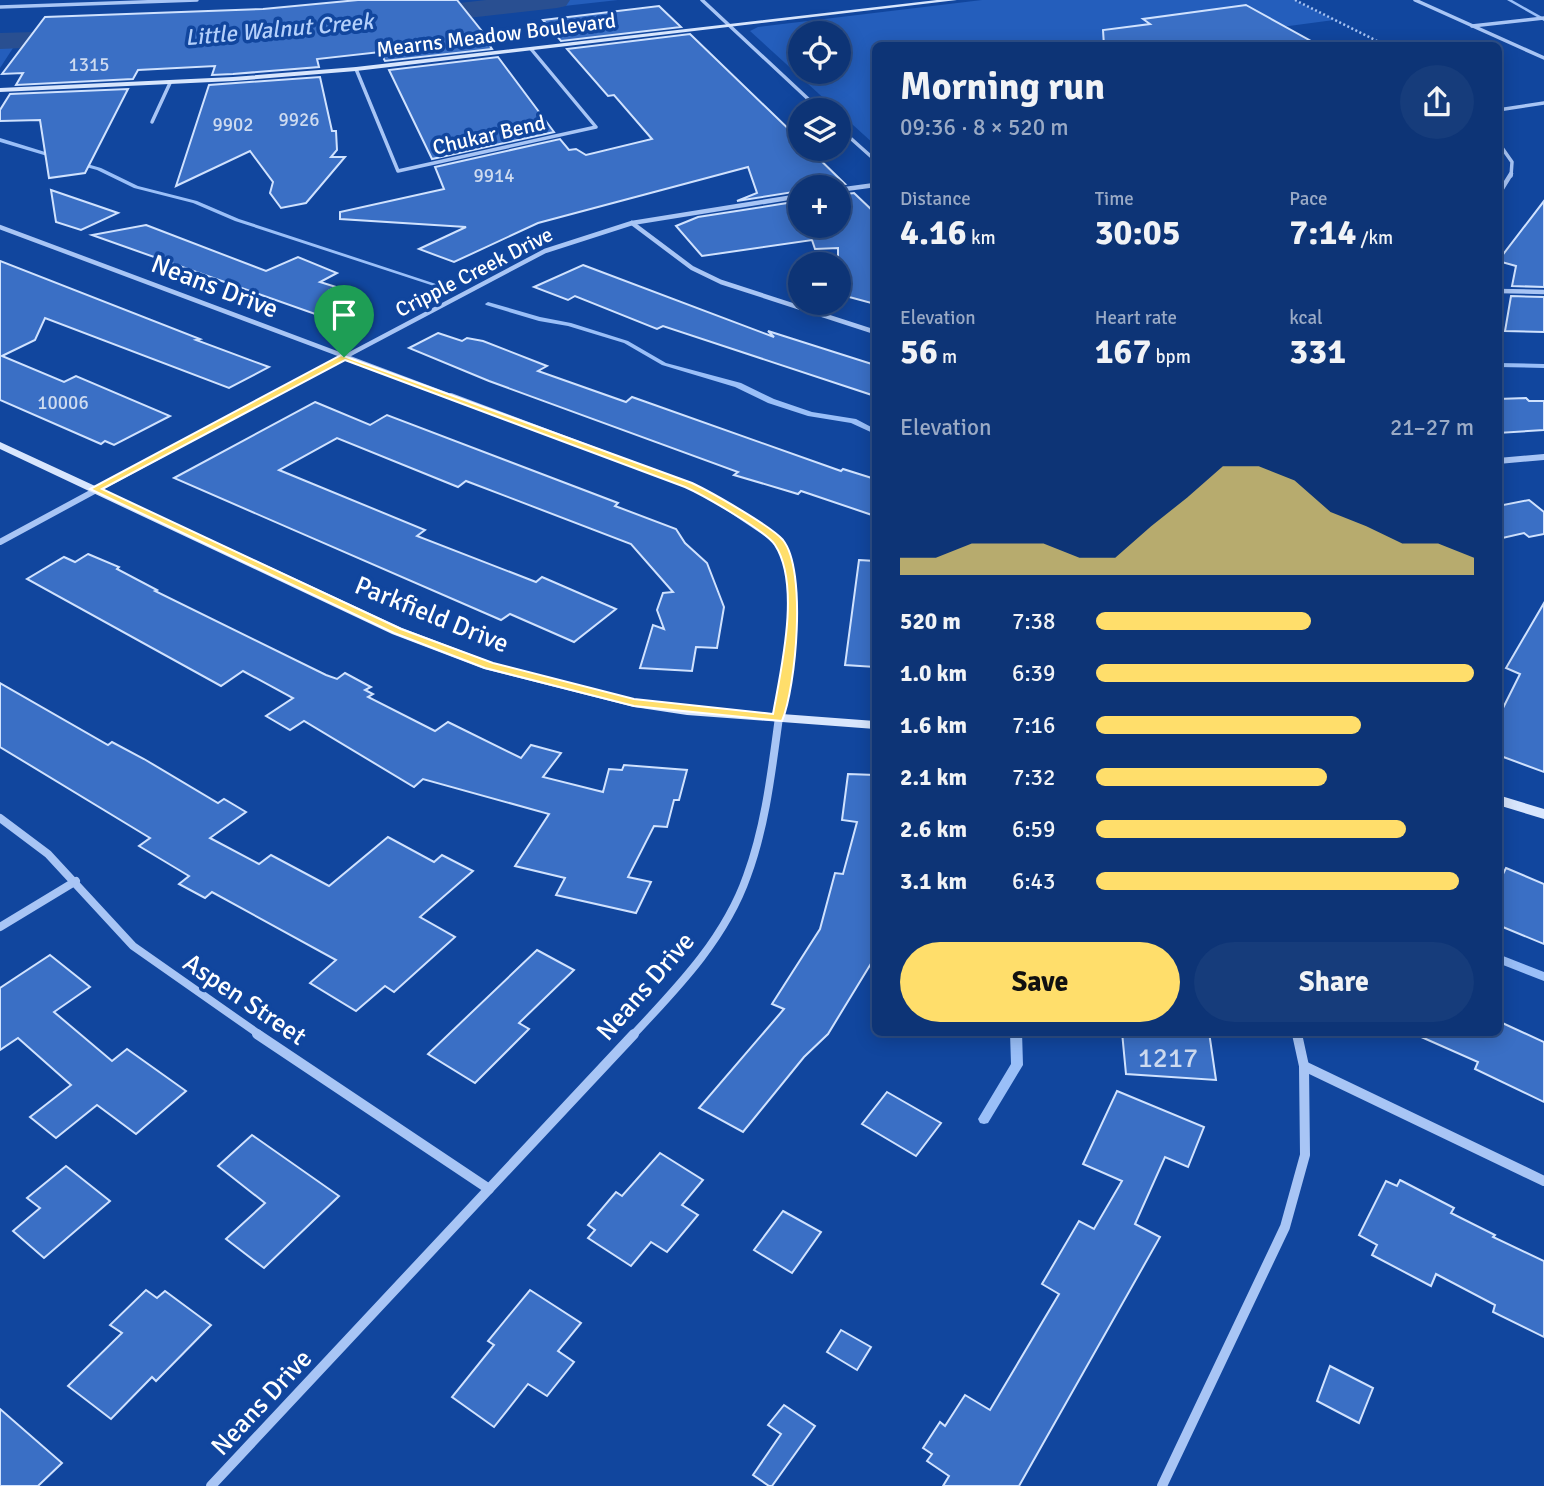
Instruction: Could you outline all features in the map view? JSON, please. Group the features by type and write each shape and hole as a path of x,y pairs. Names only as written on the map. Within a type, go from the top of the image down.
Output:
{"street":[{"path":"0,8 197,0"},
{"path":"702,0 807,98"},
{"name":"Mearns Meadow Boulevard","path":"0,90 170,83 356,69 954,0"},
{"path":"1415,0 1544,58"},
{"path":"1471,26 1544,18"},
{"name":"Chukar Bend","path":"356,69 398,171 596,127 531,49"},
{"path":"152,122 170,83"},
{"path":"1502,109 1544,103"},
{"path":"851,139 872,157"},
{"path":"1502,146 1509,153 1514,167 1510,181 1502,190"},
{"path":"851,188 872,185"},
{"name":"Cripple Creek Drive","path":"0,542 94,489 545,251 632,223 788,198"},
{"path":"632,223 682,261 721,282 872,331"},
{"name":"Neans Drive","path":"0,227 688,485 712,497 779,542 792,582 793,626 759,838 747,878 727,918 691,973 211,1486"},
{"path":"1502,291 1544,292"},
{"name":"Parkfield Drive","path":"0,445 397,631 489,666 634,703 872,725"},
{"path":"1502,461 1544,457"},
{"path":"1502,801 1544,814"},
{"name":"Aspen Street","path":"0,818 48,854 134,946 176,979 489,1189"},
{"path":"0,927 76,881"},
{"path":"1162,1486 1285,1227 1304,1155 1304,1066 1298,1036"},
{"path":"1304,1066 1544,1181"}],"path":[{"path":"1295,0 1379,42"}],"shaded area":[{"path":"508,0 618,0 271,39 13,48 0,68 0,37 147,34 288,23"},
{"path":"982,0 1294,0 1334,20 1167,42 872,42 872,142 851,123 851,98 823,98 808,84 851,84 851,21 808,21"},
{"path":"788,23 788,66 750,31 758,27"}],"building":[{"path":"358,0 457,0 489,40 486,40 492,49 385,61 380,52 317,59 319,67 233,74 212,75 215,66 138,70 133,79 16,85 23,73 2,74 45,17 263,9"},
{"path":"1246,5 1313,42 1104,42 1103,30 1150,24 1143,19"},
{"path":"659,6 681,27 561,41 543,20"},
{"path":"690,34 788,128 788,161 821,161 836,175 788,175 788,193 737,201 757,193 748,167 538,223 454,262 419,249 466,227 340,219 340,212 444,189 435,167 560,139 569,150 576,149 586,155 652,139 614,95 608,96 567,49"},
{"path":"498,57 554,132 432,159 389,70"},
{"path":"320,77 332,131 336,131 337,150 331,157 345,157 306,203 281,208 270,193 273,182 250,151 176,186 209,85"},
{"path":"128,89 85,173 49,178 40,120 0,121 0,110 10,94"},
{"path":"51,190 118,213 81,230 56,222"},
{"path":"851,193 854,193 872,210 872,303 851,298 851,252 838,252 838,248 815,249 812,240 702,256 676,226 698,217 788,203 788,238 851,238"},
{"path":"1544,201 1544,287 1512,286 1516,266 1502,262 1502,256"},
{"path":"146,225 266,271 298,257 337,273 320,282 336,287 330,290 366,303 332,320 92,235"},
{"path":"0,261 269,367 229,388 45,318 35,340 2,356 64,382 76,376 170,416 114,445 105,441 101,444 0,400"},
{"path":"583,265 774,337 768,331 872,364 872,395 663,326 657,329 575,296 568,300 534,287"},
{"path":"1511,296 1544,297 1544,332 1505,331"},
{"path":"438,333 462,341 467,338 483,341 547,366 538,371 626,402 632,397 841,471 843,469 872,478 872,515 801,491 798,494 734,475 738,472 489,381 409,348"},
{"path":"1502,399 1544,401 1544,430 1502,433"},
{"path":"315,402 370,425 387,415 618,503 615,506 676,529 685,543 707,563 724,607 717,648 696,647 692,671 640,668 653,625 664,629 657,610 663,593 673,592 631,544 466,481 458,487 337,438 279,470 425,530 417,536 536,582 542,577 616,609 574,642 510,614 501,620 174,478"},
{"path":"1529,500 1544,512 1544,534 1529,537 1524,533 1502,538 1502,505"},
{"path":"88,554 119,567 117,569 157,590 155,591 326,675 337,679 345,673 371,687 365,690 373,694 368,697 435,731 448,722 521,758 531,745 561,753 543,777 603,792 609,769 622,770 624,765 687,770 679,800 674,800 667,827 654,826 628,877 651,882 636,913 556,895 565,878 515,866 549,814 423,779 414,787 304,721 290,730 266,716 293,698 243,671 221,686 27,579 64,557 75,562"},
{"path":"859,560 872,561 872,667 845,665"},
{"path":"1544,603 1544,772 1502,756 1502,710 1520,674 1506,668"},
{"path":"0,683 108,745 112,742 144,759 218,803 224,799 246,812 210,838 259,864 271,855 329,886 388,837 434,862 442,855 473,871 420,917 455,937 394,992 385,986 356,1011 310,983 336,960 212,892 205,898 179,884 189,876 139,846 150,838 0,747"},
{"path":"848,774 872,775 872,962 828,1034 804,1057 743,1132 699,1108 784,1009 772,1004 820,929 835,873 843,874 857,822 842,820"},
{"path":"1506,868 1544,884 1544,944 1502,927 1502,876"},
{"path":"537,950 574,970 519,1023 529,1029 475,1083 428,1054"},
{"path":"50,955 90,987 54,1012 112,1061 127,1049 186,1091 136,1134 97,1105 56,1138 30,1117 71,1085 18,1038 0,1050 0,988"},
{"path":"1502,1023 1544,1042 1544,1102 1475,1069 1478,1062 1419,1036 1502,1036"},
{"path":"1122,1036 1210,1036 1216,1080 1126,1074"},
{"path":"1117,1091 1204,1127 1188,1167 1165,1157 1135,1224 1160,1237 1019,1486 943,1486 949,1476 927,1461 932,1454 923,1448 940,1422 945,1426 965,1395 990,1410 1059,1294 1042,1284 1079,1221 1094,1229 1122,1181 1083,1164"},
{"path":"887,1092 941,1123 916,1156 862,1124"},
{"path":"252,1135 339,1196 264,1268 226,1239 265,1203 218,1166"},
{"path":"660,1153 703,1180 682,1205 698,1215 667,1252 651,1242 631,1266 588,1238 595,1230 588,1225 616,1192 622,1196"},
{"path":"66,1166 110,1201 44,1258 13,1231 40,1208 27,1198"},
{"path":"1400,1180 1454,1208 1451,1213 1495,1235 1493,1237 1544,1261 1544,1337 1493,1312 1495,1305 1436,1274 1431,1286 1372,1255 1377,1245 1359,1235 1386,1181 1397,1186"},
{"path":"783,1211 821,1232 792,1273 754,1250"},
{"path":"146,1290 157,1298 165,1291 211,1325 156,1381 152,1377 111,1419 68,1386 122,1333 110,1325"},
{"path":"530,1290 581,1323 558,1351 574,1362 547,1396 528,1384 494,1427 452,1397 494,1345 488,1341"},
{"path":"841,1330 871,1347 857,1370 827,1352"},
{"path":"1330,1366 1373,1388 1359,1423 1317,1401"},
{"path":"784,1405 815,1426 772,1486 769,1486 753,1475 781,1434 768,1425"},
{"path":"0,1409 62,1463 38,1486 0,1486"}],"waterway":[{"name":"Little Walnut Creek","path":"388,19 557,0"},
{"path":"1509,0 1544,20"},
{"name":"Little Walnut Creek","path":"0,41 105,38"},
{"name":"Little Walnut Creek","path":"0,45 3,41"},
{"path":"0,140 56,157"},
{"path":"77,163 99,169 136,187 195,202 237,220 436,285"},
{"path":"488,304 539,319 569,324 626,342 664,364 738,385 771,401 811,414 853,421 872,430"},
{"path":"1502,365 1544,366"},
{"path":"1502,960 1544,977"},
{"path":"984,1119 1017,1065 1016,1036"}],"route":[{"path":"344,357 688,485 712,497 779,542 792,582 793,626 778,718 634,703 489,666 397,631 94,489 344,357"}]}
